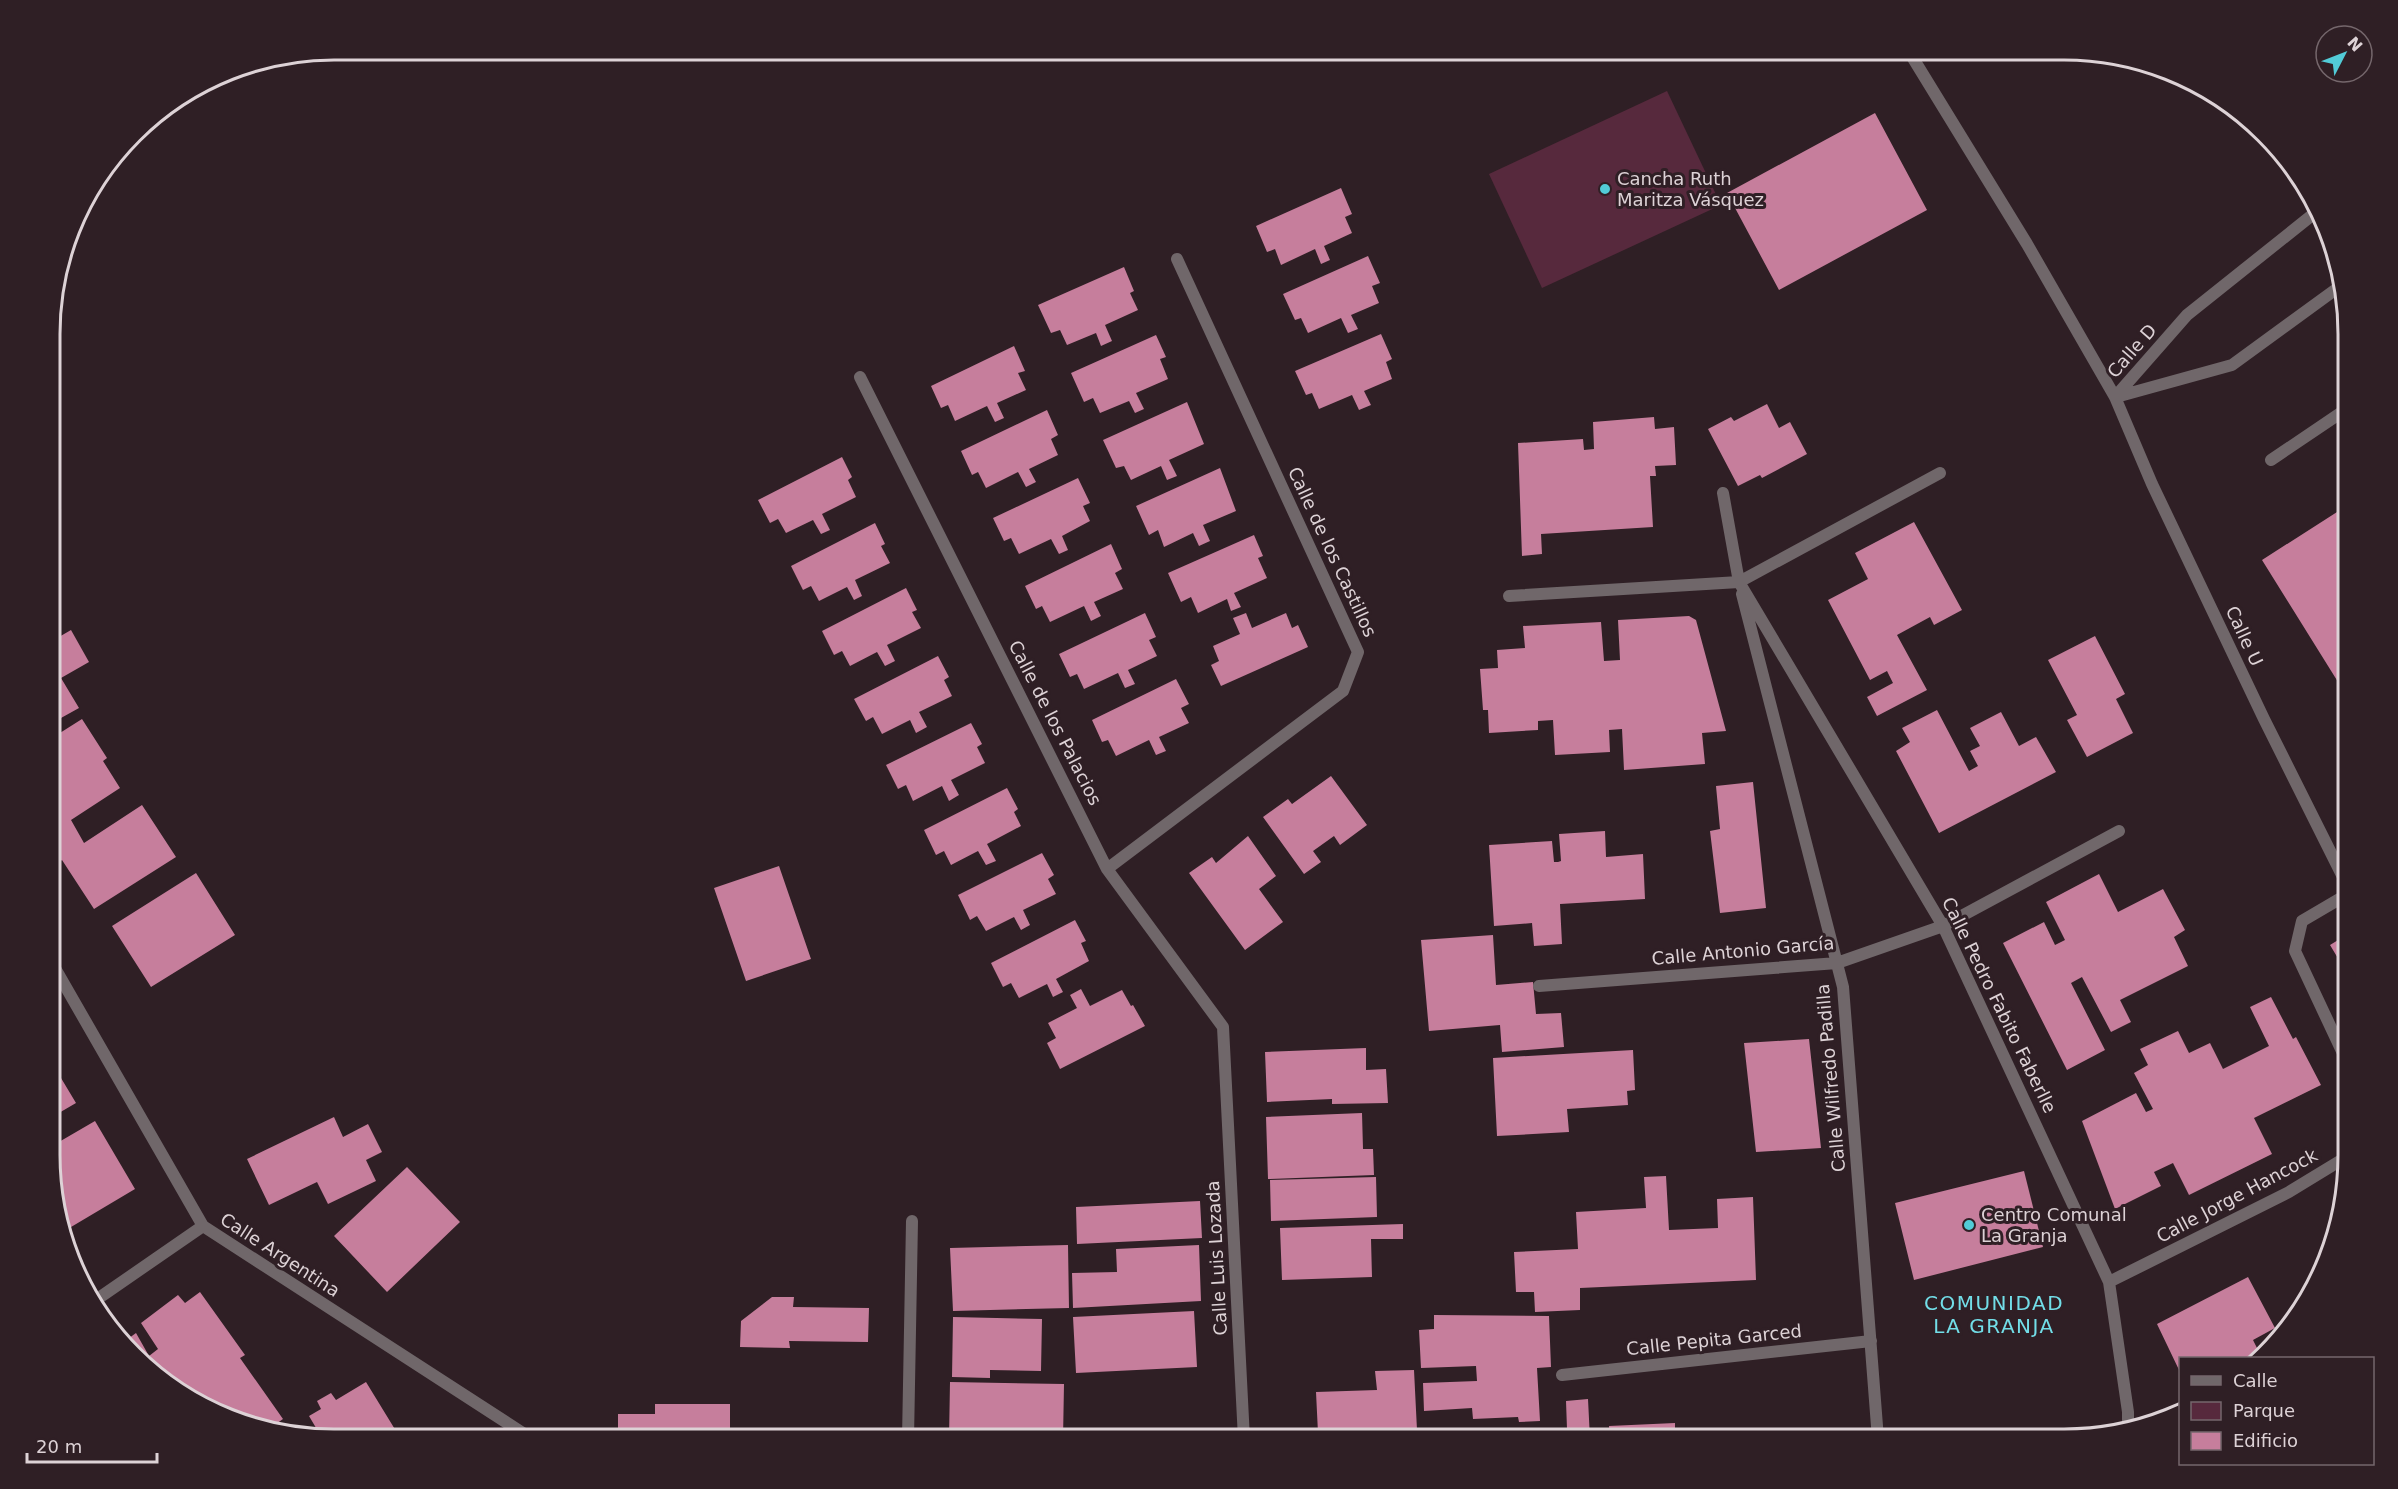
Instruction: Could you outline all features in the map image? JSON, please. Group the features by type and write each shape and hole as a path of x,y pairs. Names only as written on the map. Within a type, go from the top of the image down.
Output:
{"street":[{"name":"Calle U","path":"1914,60 2027,244 2115,398 2152,484 2253,698 2338,867"},
{"name":"Calle D","path":"2115,398 2187,315 2311,216"},
{"name":"Calle de los Castillos","path":"1107,869 1343,691 1358,652 1177,260"},
{"name":"Calle D","path":"2115,398 2232,365 2335,290"},
{"name":"Calle de los Palacios","path":"860,377 1107,869 1223,1027 1226,1074"},
{"path":"2271,460 2338,415"},
{"path":"1509,596 1739,582 1940,473"},
{"name":"Calle Pedro Fabito Faberlle","path":"1723,493 1739,582 1944,926 2109,1282 2128,1422"},
{"name":"Calle Wilfredo Padilla","path":"1739,582 1842,987 1877,1429"},
{"name":"Calle Antonio García","path":"1539,986 1837,963 1944,926 2119,831"},
{"path":"2338,900 2302,921 2295,951 2338,1043"},
{"name":"Calle Argentina","path":"60,977 203,1226 517,1429"},
{"name":"Calle Luis Lozada","path":"1226,1074 1244,1429"},
{"name":"Calle Jorge Hancock","path":"2109,1282 2289,1192 2338,1162"},
{"path":"908,1429 912,1221"},
{"path":"100,1297 203,1226"},
{"name":"Calle Pepita Garced","path":"1562,1375 1871,1341"}],"green space":[{"name":"Cancha Ruth Maritza Vásquez","path":"1667,91 1721,205 1542,288 1489,174"}],"building":[{"path":"1875,113 1927,210 1779,290 1727,193"},
{"path":"1341,188 1352,214 1345,217 1352,233 1324,246 1330,260 1321,264 1315,249 1281,265 1275,249 1267,252 1256,226"},
{"path":"1368,256 1380,283 1372,286 1379,303 1351,315 1358,329 1348,333 1341,318 1308,333 1301,318 1295,320 1283,294"},
{"path":"1124,267 1134,291 1130,293 1138,310 1105,325 1112,341 1101,346 1096,333 1067,345 1060,330 1051,333 1038,305"},
{"path":"1381,334 1392,359 1386,362 1392,379 1364,391 1371,405 1359,410 1352,395 1319,409 1312,393 1306,395 1295,371"},
{"path":"1156,335 1166,357 1160,359 1168,379 1136,393 1144,409 1135,413 1129,401 1100,413 1093,398 1084,402 1071,373"},
{"path":"1014,346 1025,371 1018,373 1026,390 997,403 1004,418 995,422 987,406 955,421 948,405 941,408 931,386"},
{"path":"1187,402 1204,444 1169,460 1177,476 1167,480 1161,466 1131,480 1124,466 1116,468 1103,440"},
{"path":"1767,404 1779,428 1790,422 1807,454 1762,478 1760,475 1738,486 1708,429 1731,417 1734,421"},
{"path":"1047,410 1058,435 1051,439 1058,455 1029,469 1036,482 1026,487 1018,472 986,488 978,472 972,475 961,451"},
{"path":"1654,417 1655,429 1674,427 1676,465 1655,466 1656,476 1650,476 1653,527 1541,534 1542,554 1522,556 1518,443 1583,439 1584,450 1594,449 1593,422"},
{"path":"842,457 852,477 848,480 856,497 822,514 830,530 821,534 813,520 786,533 778,519 770,523 758,500"},
{"path":"1220,468 1236,511 1203,525 1210,541 1199,546 1193,533 1164,547 1158,530 1149,535 1136,506"},
{"path":"1078,478 1090,503 1083,506 1090,521 1062,536 1068,550 1059,554 1051,539 1019,554 1011,538 1004,541 993,518"},
{"path":"2338,511 2338,682 2262,560"},
{"path":"1914,522 1962,610 1934,625 1930,617 1897,635 1927,690 1877,716 1867,697 1893,683 1887,671 1870,680 1828,600 1868,579 1855,553"},
{"path":"875,523 885,544 881,546 890,563 855,580 862,596 854,600 847,587 819,601 811,586 803,590 791,566"},
{"path":"1254,535 1263,556 1258,558 1267,578 1234,593 1241,607 1231,611 1227,599 1198,613 1191,597 1181,602 1168,573"},
{"path":"1111,544 1122,569 1115,573 1123,589 1094,602 1101,616 1091,621 1084,606 1050,622 1042,606 1036,609 1025,586"},
{"path":"906,588 917,610 912,612 921,628 887,645 895,661 885,666 877,652 850,666 842,651 834,655 822,631"},
{"path":"1145,613 1156,637 1149,640 1157,656 1128,670 1135,684 1125,688 1118,673 1084,689 1077,674 1070,677 1059,654"},
{"path":"1246,613 1252,628 1286,613 1292,628 1298,625 1308,647 1221,686 1211,665 1219,661 1213,646 1240,634 1233,618"},
{"path":"1689,616 1696,620 1726,731 1702,733 1705,764 1624,770 1622,729 1609,730 1610,752 1555,755 1553,720 1538,721 1538,730 1489,733 1488,710 1483,710 1480,669 1498,668 1497,650 1525,648 1523,626 1601,622 1604,661 1620,660 1618,620"},
{"path":"71,630 89,662 61,678 79,708 60,719 60,636"},
{"path":"2095,636 2125,694 2116,699 2133,733 2087,757 2067,720 2077,715 2048,660"},
{"path":"938,656 949,677 944,680 952,696 919,712 927,727 916,733 910,720 882,734 873,717 866,721 854,699"},
{"path":"1176,679 1189,704 1181,708 1189,723 1159,737 1166,751 1156,755 1149,740 1116,756 1108,740 1102,742 1092,720"},
{"path":"1937,710 1969,771 1978,766 1970,751 1980,746 1970,728 2001,712 2019,746 2036,737 2056,772 1939,833 1896,751 1910,742 1902,728"},
{"path":"82,719 107,758 103,761 120,788 71,820 84,843 142,805 176,857 94,909 62,860 60,862 60,733"},
{"path":"971,723 982,744 977,747 985,763 951,780 959,795 949,801 942,786 913,801 906,785 898,789 886,765"},
{"path":"1331,776 1367,825 1340,845 1334,836 1313,851 1321,862 1304,874 1263,817 1288,799 1292,804"},
{"path":"1753,782 1766,908 1720,913 1710,831 1720,829 1716,786"},
{"path":"1007,788 1018,809 1014,812 1021,826 987,844 996,861 986,865 978,851 951,865 944,851 936,855 924,830"},
{"path":"1605,831 1606,857 1643,854 1645,899 1560,904 1562,944 1534,946 1532,923 1494,926 1489,845 1552,841 1554,862 1558,862 1561,861 1559,834"},
{"path":"1248,836 1276,876 1259,889 1283,922 1245,950 1189,873 1212,857 1216,863"},
{"path":"1042,853 1054,875 1048,879 1056,894 1023,910 1030,925 1021,930 1014,917 986,931 977,916 970,920 958,895"},
{"path":"779,866 811,959 746,981 714,888"},
{"path":"196,873 235,935 151,987 112,926"},
{"path":"2099,874 2118,912 2163,889 2185,930 2174,937 2188,966 2120,1000 2131,1022 2111,1032 2082,977 2071,983 2105,1050 2067,1070 2003,943 2044,922 2055,945 2065,940 2046,902"},
{"path":"1075,920 1086,941 1081,943 1089,961 1056,979 1063,992 1053,997 1047,984 1019,998 1011,983 1003,987 991,963"},
{"path":"1493,935 1496,985 1533,982 1536,1014 1561,1013 1564,1047 1502,1052 1500,1025 1429,1031 1421,940"},
{"path":"2338,940 2338,958 2330,945"},
{"path":"1081,989 1090,1006 1122,990 1145,1026 1060,1069 1047,1043 1056,1038 1048,1023 1077,1008 1070,995"},
{"path":"2271,997 2293,1039 2296,1037 2321,1085 2254,1118 2272,1154 2189,1195 2173,1163 2154,1172 2161,1186 2115,1209 2082,1121 2136,1093 2146,1112 2153,1109 2134,1073 2148,1065 2140,1049 2178,1031 2189,1053 2210,1043 2223,1069 2269,1046 2250,1007"},
{"path":"1809,1039 1821,1148 1756,1152 1744,1043"},
{"path":"1366,1048 1366,1070 1386,1069 1388,1103 1332,1104 1332,1099 1267,1102 1265,1052"},
{"path":"1633,1050 1635,1090 1627,1091 1628,1105 1567,1109 1569,1132 1497,1136 1493,1058"},
{"path":"60,1076 76,1103 60,1112"},
{"path":"1362,1113 1363,1149 1373,1149 1374,1175 1268,1179 1266,1117"},
{"path":"334,1117 343,1137 368,1124 382,1152 366,1160 376,1181 328,1204 317,1182 269,1205 247,1159"},
{"path":"95,1121 135,1189 70,1228 62,1191 60,1141"},
{"path":"407,1167 460,1222 387,1292 334,1236"},
{"name":"Centro Comunal La Granja","path":"2024,1171 2043,1247 1914,1280 1895,1203"},
{"path":"1666,1176 1669,1230 1718,1228 1717,1199 1753,1197 1756,1280 1580,1288 1580,1310 1535,1312 1534,1292 1516,1292 1514,1252 1578,1249 1576,1212 1646,1208 1644,1177"},
{"path":"1376,1177 1377,1217 1271,1221 1270,1180"},
{"path":"1200,1201 1202,1238 1077,1244 1076,1207"},
{"path":"1403,1224 1403,1239 1371,1239 1372,1277 1282,1280 1280,1228"},
{"path":"1068,1245 1069,1308 953,1311 950,1248"},
{"path":"1199,1245 1201,1301 1073,1308 1072,1273 1117,1272 1116,1249"},
{"path":"2248,1277 2275,1328 2253,1340 2258,1349 2249,1357 2179,1357 2179,1370 2157,1324"},
{"path":"200,1292 245,1355 240,1358 283,1419 277,1423 263,1420 213,1401 167,1372 153,1361 130,1338 136,1333 149,1356 158,1349 141,1323 178,1295 185,1303"},
{"path":"772,1297 794,1297 793,1307 869,1308 868,1342 789,1341 790,1348 740,1347 741,1321"},
{"path":"1194,1311 1197,1367 1076,1373 1073,1317"},
{"path":"1434,1315 1549,1316 1551,1367 1537,1368 1540,1421 1519,1422 1518,1417 1473,1419 1472,1408 1424,1411 1423,1383 1477,1381 1476,1366 1421,1368 1419,1330 1434,1329"},
{"path":"953,1317 1042,1319 1041,1371 990,1370 990,1378 952,1377"},
{"path":"1414,1370 1417,1429 1318,1429 1316,1392 1377,1390 1375,1371"},
{"path":"366,1382 395,1429 316,1428 309,1416 321,1409 317,1401 331,1393 336,1400"},
{"path":"950,1382 1064,1384 1063,1429 949,1429"},
{"path":"1588,1399 1590,1429 1567,1429 1566,1401"},
{"path":"655,1404 730,1404 730,1429 618,1429 618,1414 655,1414"},
{"path":"1675,1423 1675,1429 1609,1429 1609,1426"}],"place":[{"name":"Cancha Ruth Maritza Vásquez","path":"1605,189"},
{"name":"Centro Comunal La Granja","path":"1969,1225"}],"district":[{"name":"COMUNIDAD LA GRANJA","path":"1994,1314"}]}
